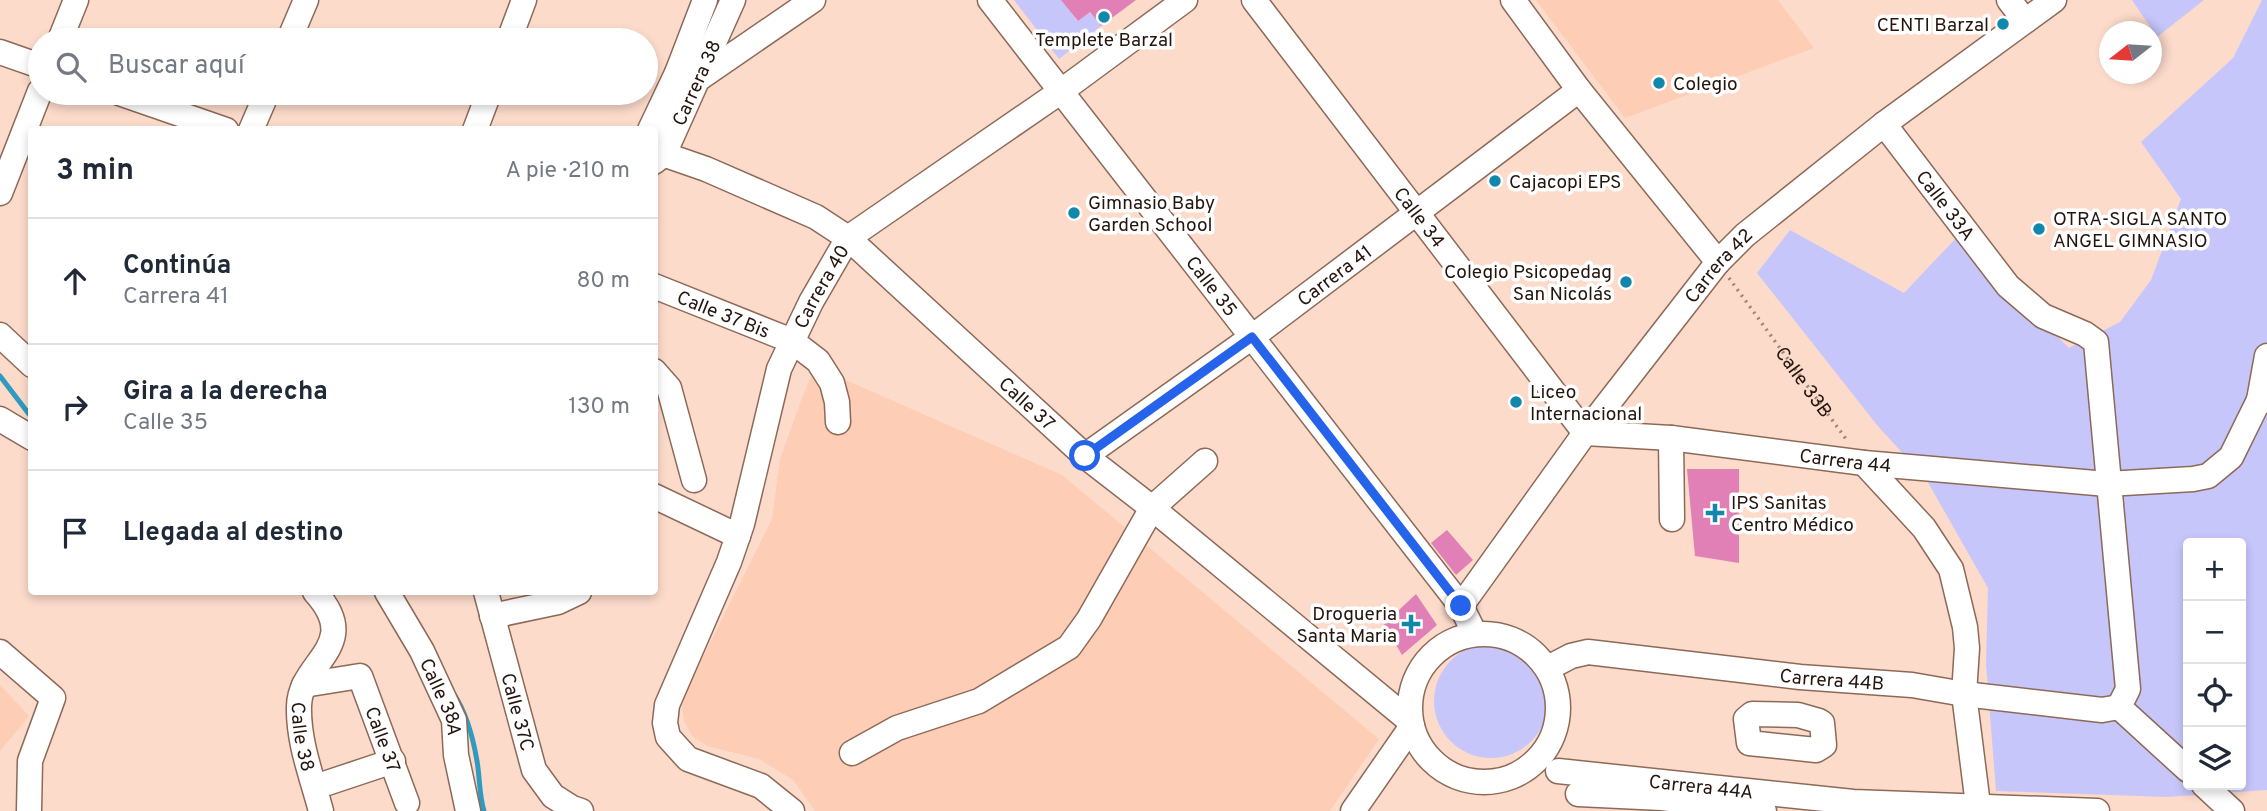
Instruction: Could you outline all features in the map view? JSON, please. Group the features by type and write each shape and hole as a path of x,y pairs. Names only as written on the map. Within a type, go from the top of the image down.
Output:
{"street":[{"path":"65,28 76,0"},
{"path":"294,28 306,0"},
{"path":"514,28 524,0"},
{"name":"Carrera 38","path":"658,156 688,76 705,0"},
{"name":"Carrera 38","path":"653,126 688,76 733,0"},
{"path":"688,76 813,0"},
{"name":"Calle 35","path":"990,0 1461,606 1475,634"},
{"name":"Carrera 40","path":"792,811 761,786 688,759 668,737 665,723 670,696 738,536 779,369 792,341 848,238 1060,92 1185,0"},
{"name":"Calle 34","path":"1254,0 1585,433"},
{"path":"1513,0 1579,90 1718,262"},
{"path":"2009,0 2025,21"},
{"name":"Carrera 42","path":"1461,606 1585,433 1718,262 1745,235 1884,124 2054,0"},
{"path":"0,52 28,62"},
{"name":"Carrera 41","path":"1085,456 1252,337 1579,90"},
{"path":"0,193 35,105"},
{"path":"153,105 214,126"},
{"path":"253,126 262,105"},
{"path":"477,126 484,105"},
{"name":"Calle 33A","path":"1884,124 2008,286 2043,316 2085,334 2096,342 2107,484"},
{"name":"Calle 37","path":"658,156 816,217 848,238 1085,456 1152,508 1412,728"},
{"name":"Calle 37 Bis","path":"658,288 792,341 818,361 832,383 838,422"},
{"path":"0,335 28,361"},
{"name":"Carrera 44","path":"1585,433 1671,438 1864,463 2107,484 2193,479 2208,476 2231,457 2263,400 2267,356"},
{"path":"658,376 669,388 694,480"},
{"path":"0,419 28,436"},
{"path":"1671,438 1672,519"},
{"path":"852,753 897,728 979,701 1069,647 1089,619 1152,508 1205,461"},
{"path":"1864,463 1924,528 1951,569 1965,627 1967,648 1964,694 1978,805"},
{"path":"2107,484 2128,689 2119,707 2183,765"},
{"path":"658,499 738,536"},
{"name":"Calle 38","path":"317,595 327,608 334,631 327,653 304,685 299,698 302,746 318,799"},
{"name":"Calle 38A","path":"389,595 422,652 454,720 456,755 468,811"},
{"name":"Calle 37C","path":"487,595 534,770 553,796 581,811"},
{"path":"492,616 558,602 573,595"},
{"path":"1548,765 1484,783 1460,779 1438,767 1422,749 1412,728 1408,701 1426,660 1453,640 1475,634 1498,634 1520,642 1538,657 1548,668 1556,690 1558,714 1548,765 1581,803 1764,811"},
{"path":"0,652 53,698 30,761 29,811"},
{"name":"Carrera 44B","path":"1548,668 1571,656 1588,652 1800,677 1912,685 1964,694 2102,710 2119,707"},
{"name":"Calle 37","path":"304,685 360,676 407,803"},
{"path":"1798,715 1800,677"},
{"path":"1353,811 1412,728"},
{"path":"1371,811 1412,728"},
{"path":"318,799 393,761"},
{"name":"Carrera 44A","path":"1548,765 1853,802 2097,811"},
{"path":"2209,790 2232,811"}],"path":[{"name":"Calle 33B","path":"1718,262 1864,463"}],"shaded area":[{"path":"1014,0 1063,0 1077,21 1090,12 1101,26 1059,59"},
{"name":"Colegio","path":"1536,0 1778,0 1814,48 1625,118"},
{"path":"2132,0 2204,0 2162,33 2162,21 2146,21"},
{"path":"2262,0 2267,0 2267,790 2167,797 1996,791 1986,664 1988,588 1926,479 1877,425 1757,273 1790,230 1904,293 1958,236 2069,348 2120,322 2151,280 2181,199 2141,142 2233,58"},
{"path":"816,367 1062,475 1379,739 1330,811 815,811 793,780 759,759 707,746 692,736 684,721 682,705 687,689 772,519 780,459"},
{"path":"1491,644 1513,648 1531,661 1544,679 1548,701 1544,723 1531,741 1513,754 1491,758 1469,754 1451,741 1438,723 1434,701 1438,679 1451,661 1469,648"},
{"path":"0,685 29,716 0,751"}],"building":[{"name":"Templete Barzal","path":"1061,0 1136,0 1101,26 1090,12 1078,21"},
{"name":"IPS Sanitas Centro Médico","path":"1687,469 1739,469 1739,563 1695,556"},
{"path":"1447,530 1473,560 1456,575 1431,543"},
{"name":"Drogueria Santa Maria","path":"1416,594 1437,625 1402,655 1384,624"}],"waterway":[{"path":"0,376 28,413"},
{"path":"454,694 463,710 471,735 484,811"}],"place":[{"name":"Templete Barzal","path":"1104,17"},
{"name":"CENTI Barzal","path":"2003,24"},
{"name":"Colegio","path":"1659,83"},
{"name":"Cajacopi EPS","path":"1495,181"},
{"name":"Gimnasio Baby Garden School","path":"1074,213"},
{"name":"OTRA-SIGLA SANTO ANGEL GIMNASIO","path":"2039,229"},
{"name":"Colegio Psicopedag San Nicolás","path":"1626,282"},
{"name":"Liceo Internacional","path":"1516,402"},
{"name":"IPS Sanitas Centro Médico","path":"1715,513"},
{"name":"Drogueria Santa Maria","path":"1411,624"}],"route":[{"path":"1085,456 1252,337 1461,606"}]}
